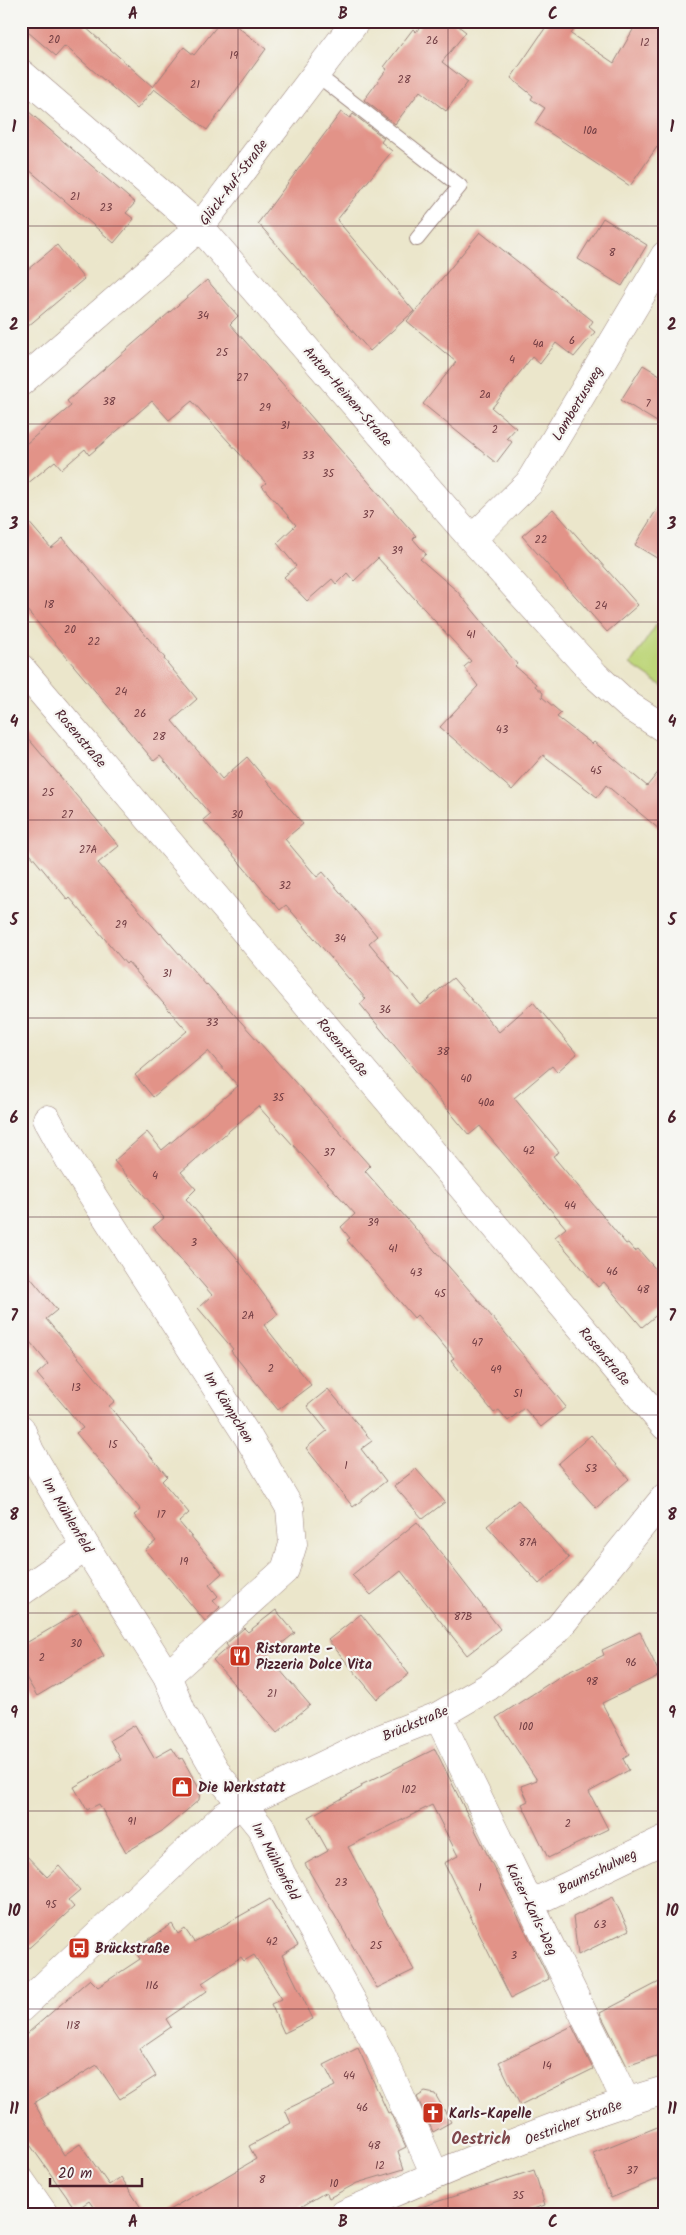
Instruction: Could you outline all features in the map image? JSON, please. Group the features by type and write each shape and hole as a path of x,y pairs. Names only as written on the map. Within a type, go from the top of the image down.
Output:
{"street":[{"name":"Glück-Auf-Straße","path":"21,382 200,227 356,21"},
{"name":"Anton-Heinen-Straße","path":"21,73 200,227 472,539 595,675 628,705 665,729"},
{"name":"Lambertusweg","path":"472,539 529,483 665,255"},
{"name":"Rosenstraße","path":"21,668 665,1426"},
{"name":"Im Kämpchen","path":"47,1119 69,1158 248,1437 290,1508 293,1544 284,1570 167,1676"},
{"name":"Im Mühlenfeld","path":"21,1429 30,1451 86,1547 167,1676 183,1714 219,1776 261,1828 281,1873 381,2053 435,2175"},
{"name":"Brückstraße","path":"21,2008 224,1816 242,1804 369,1743 438,1716 488,1687 555,1632 665,1497"},
{"path":"21,1592 86,1547"},
{"name":"Kaiser-Karls-Weg","path":"438,1716 626,2101"},
{"name":"Baumschulweg","path":"530,1904 665,1839"},
{"name":"Oestricher Straße","path":"344,2214 435,2175 626,2101 665,2090"},
{"path":"21,2181 44,2214"}],"lane":[{"path":"316,74 460,186 417,239"}],"green space":[{"path":"665,612 665,688 630,664"}],"building":[{"path":"21,21 89,21 84,26 153,87 184,47 194,55 221,21 230,21 266,49 207,130 154,89 137,109 65,46 56,56 21,26"},
{"path":"424,21 452,21 466,32 442,62 468,82 446,111 420,91 395,124 364,100 387,69 384,67 413,29 416,32"},
{"path":"550,21 580,21 571,34 614,63 638,21 665,21 665,152 657,147 630,186 535,123 545,108 531,99 533,96 511,78"},
{"path":"21,105 135,203 126,213 134,219 114,243 21,163"},
{"path":"341,112 350,118 353,114 384,138 381,142 392,151 337,220 414,311 370,351 258,223"},
{"path":"603,218 647,245 622,286 578,259"},
{"path":"480,232 593,321 589,327 595,332 574,357 556,343 540,364 532,357 492,408 516,428 507,438 512,442 496,463 423,404 456,362 407,321"},
{"path":"57,245 84,279 21,332 21,275"},
{"path":"207,280 238,316 230,324 416,536 413,539 426,554 420,559 457,591 517,664 515,666 536,684 535,686 543,693 542,697 561,713 557,717 592,744 594,742 647,786 665,764 665,834 606,785 597,797 543,755 512,790 440,727 478,686 464,667 471,661 378,558 354,581 347,573 336,584 332,579 307,601 284,577 296,566 277,543 296,525 262,486 266,483 192,401 169,420 152,401 89,455 85,449 62,469 55,461 21,489 21,448 71,406 67,401"},
{"path":"643,365 665,378 665,427 621,400"},
{"path":"665,496 665,563 635,545"},
{"path":"553,509 638,605 607,632 522,536"},
{"path":"21,513 51,548 63,538 165,658 197,699 172,721 222,779 247,757 303,824 285,839 317,877 323,872 377,936 369,943 421,1005 453,978 499,1032 533,1002 577,1054 557,1072 552,1066 514,1098 559,1152 553,1156 626,1244 628,1243 635,1251 638,1249 665,1280 665,1308 642,1327 604,1282 598,1287 555,1237 566,1228 480,1126 469,1135 360,1004 366,999 286,905 280,910 203,820 210,814 160,756 154,761 21,603"},
{"path":"21,730 119,846 98,863 370,1166 365,1171 478,1300 566,1407 541,1427 524,1408 508,1421 499,1410 494,1413 451,1360 454,1358 434,1334 417,1315 414,1318 347,1240 350,1238 341,1227 355,1214 258,1106 181,1172 196,1189 186,1199 236,1257 278,1314 264,1325 311,1385 278,1410 231,1351 233,1349 198,1308 212,1295 153,1227 164,1218 114,1161 147,1132 162,1150 238,1086 208,1051 153,1097 135,1075 187,1031 128,962 126,964 70,898 68,900 21,843"},
{"path":"21,1266 57,1310 46,1319 115,1401 109,1406 167,1476 162,1481 189,1513 179,1522 222,1573 209,1585 218,1596 213,1601 220,1607 205,1621 145,1550 156,1541 134,1515 141,1510 76,1433 83,1428 37,1374 48,1364 26,1337 21,1342"},
{"path":"328,1389 372,1441 361,1449 386,1481 353,1507 306,1448 327,1431 307,1406"},
{"path":"591,1435 629,1479 596,1508 558,1464"},
{"path":"416,1469 445,1502 423,1519 394,1486"},
{"path":"518,1500 569,1558 539,1584 487,1526"},
{"path":"417,1522 500,1629 467,1655 401,1571 371,1595 352,1575"},
{"path":"276,1610 295,1633 267,1655 310,1705 277,1733 213,1660 228,1647 226,1644 244,1628 248,1632"},
{"path":"79,1612 104,1656 37,1696 21,1669 21,1646"},
{"path":"361,1614 409,1674 377,1699 328,1640"},
{"path":"640,1632 660,1675 602,1703 629,1755 623,1759 629,1770 589,1792 608,1829 548,1858 522,1804 528,1801 521,1786 537,1780 496,1718 562,1675 604,1655 602,1650"},
{"path":"135,1725 154,1758 172,1748 179,1759 182,1758 200,1790 199,1800 162,1831 126,1852 99,1804 87,1810 74,1787 121,1760 110,1740"},
{"path":"435,1749 549,1979 511,1998 444,1863 458,1856 432,1805 348,1847 414,1970 377,1988 305,1864 328,1851 309,1817 362,1787 361,1785"},
{"path":"21,1850 47,1877 59,1866 80,1890 68,1900 74,1907 21,1955"},
{"path":"613,1897 629,1930 578,1955 573,1917"},
{"path":"270,1899 298,1945 282,1955 313,2019 284,2033 271,2004 282,1999 254,1955 244,1961 241,1957 202,1983 207,1991 166,2019 171,2027 139,2049 156,2076 120,2099 97,2065 34,2103 64,2155 80,2144 109,2185 121,2177 145,2214 98,2214 89,2201 76,2210 21,2132 21,2039 90,1979 98,1987 140,1959 134,1949 172,1924 178,1934 185,1929 194,1942"},
{"path":"665,1979 665,2053 627,2066 600,2013"},
{"path":"572,2026 593,2069 520,2105 499,2062"},
{"path":"358,2048 406,2147 398,2151 404,2169 357,2183 329,2198 326,2192 289,2214 162,2214 256,2159 249,2146 291,2123 285,2110 335,2086 324,2065"},
{"name":"Karls-Kapelle","path":"425,2092 435,2094 451,2122 433,2132 417,2097"},
{"path":"665,2124 665,2176 611,2198 593,2153"},
{"path":"534,2170 545,2205 518,2214 416,2214 415,2209"}],"place":[{"name":"Ristorante - Pizzeria Dolce Vita","path":"240,1656"},
{"name":"Die Werkstatt","path":"182,1787"},
{"name":"Brückstraße","path":"79,1948"},
{"name":"Karls-Kapelle","path":"433,2113"}],"district":[{"name":"Oestrich","path":"481,2138"}]}
